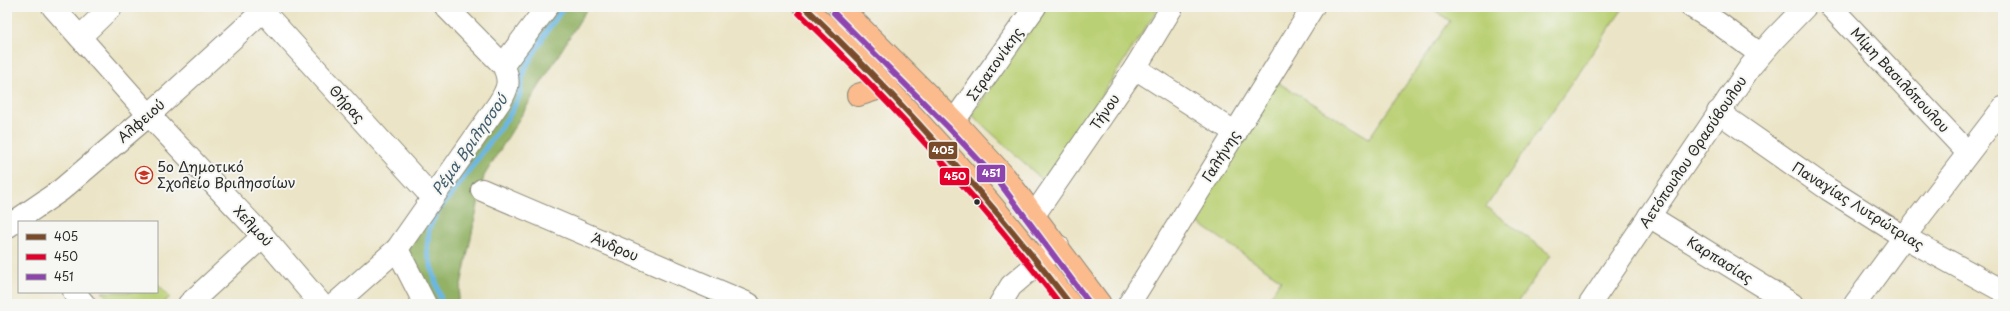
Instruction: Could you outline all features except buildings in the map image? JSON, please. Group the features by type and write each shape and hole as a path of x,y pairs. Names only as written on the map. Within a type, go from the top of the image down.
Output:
{"main road":[{"path":"844,9 954,121 1005,177 1100,304"},
{"path":"811,20 886,86 938,141 1039,262 1070,304"},
{"path":"858,95 886,86"}],"street":[{"name":"Χελμού","path":"53,7 149,115 263,236 316,298"},
{"path":"80,37 111,7"},
{"path":"335,304 397,249 503,96 509,76 503,65 446,7"},
{"path":"503,65 547,7"},
{"name":"Στρατονίκης","path":"954,121 1035,7"},
{"name":"Τήνου","path":"1034,215 1135,68 1172,7"},
{"name":"Γαλήνης","path":"1129,304 1313,7"},
{"path":"1692,7 1718,23 1760,54"},
{"name":"Αετόπουλου Θρασύβουλου","path":"1590,304 1718,112 1760,54 1805,7"},
{"name":"Μίμη Βασιλόπουλου","path":"1831,7 1968,153"},
{"name":"Αλφειού","path":"19,221 61,190 149,115 265,9"},
{"name":"Θήρας","path":"265,9 432,197"},
{"path":"1135,68 1236,133"},
{"path":"1855,304 1904,237 2003,108"},
{"name":"Παναγίας Λυτρώτριας","path":"1718,112 1828,189 1904,237 2003,291"},
{"name":"Άνδρου","path":"482,190 749,304"},
{"name":"Καρπασίας","path":"1649,216 1792,304"},
{"path":"189,304 263,236"},
{"path":"1000,304 1011,286 1058,246"},
{"path":"397,249 425,304"},
{"path":"75,293 84,304"}],"green space":[{"path":"558,7 588,7 484,176 457,304 430,304 405,253 510,70 544,28"},
{"path":"1046,7 1159,7 1045,182 972,115"},
{"path":"1430,7 1624,7 1486,207 1551,255 1516,304 1265,304 1281,280 1191,218 1277,82 1369,138 1450,21"},
{"path":"158,284 170,297 162,304 113,304 103,293 158,293"}],"waterway":[{"name":"Ρέμα Βριλησσού","path":"442,304 427,251 429,228 439,209 455,190 510,114 519,97 524,70 546,32 564,7"}],"transit line":[{"name":"405","path":"805,7 910,114 976,188 1070,304"},
{"name":"450","path":"799,13 868,82 935,154 999,227 1060,304"},
{"name":"451","path":"834,13 948,127 999,182 1090,304"}],"place":[{"name":"5ο Δημοτικό Σχολείο Βριλησσίων","path":"144,175"}]}
